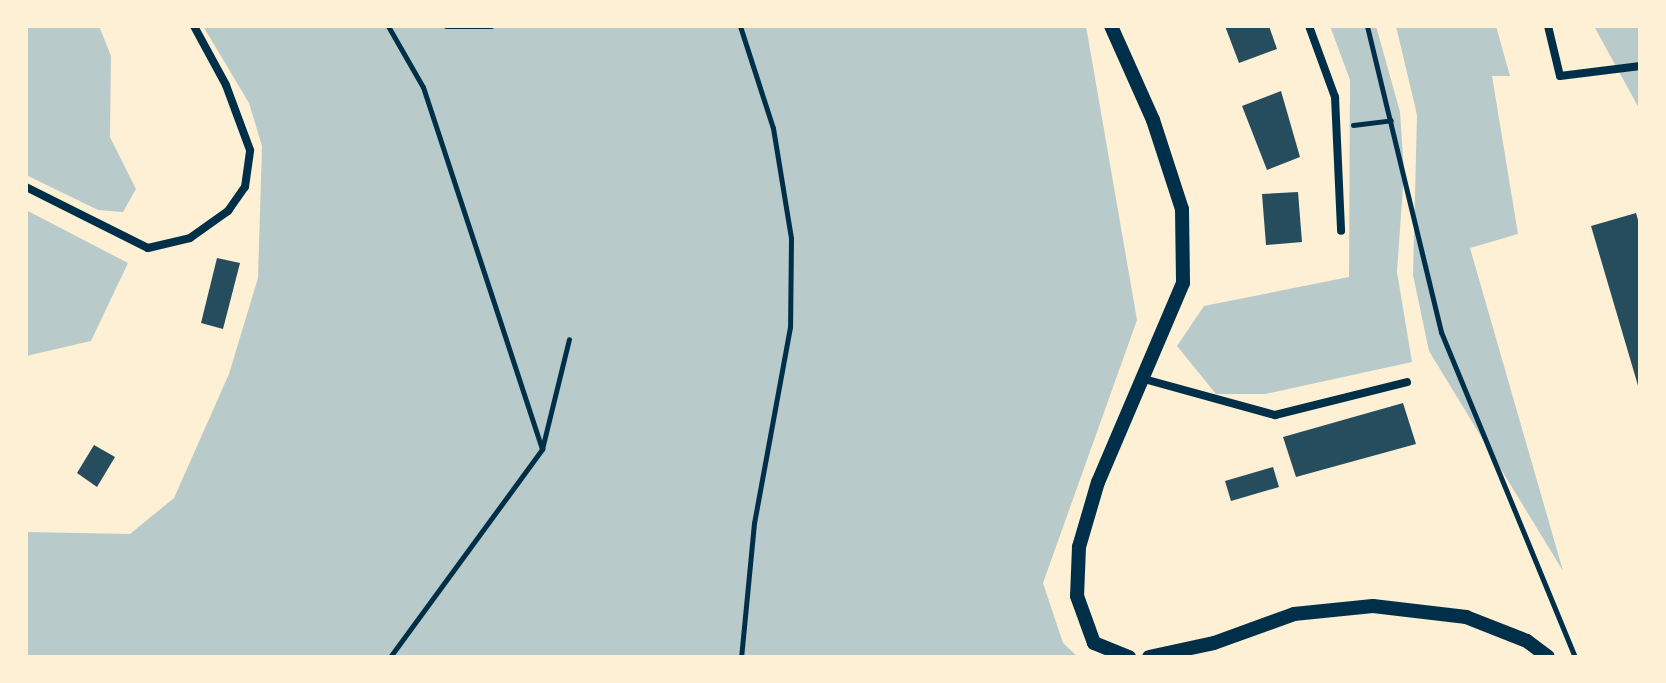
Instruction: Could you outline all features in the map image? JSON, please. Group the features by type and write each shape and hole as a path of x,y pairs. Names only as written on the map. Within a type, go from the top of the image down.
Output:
{"street":[{"path":"26,187 148,248 190,238 228,211 245,187 250,150 226,85 194,26"},
{"path":"1111,26 1153,120 1182,209 1183,283 1098,482 1079,547 1077,596 1094,643 1129,657"},
{"path":"1309,26 1335,97 1341,231"},
{"path":"1548,26 1560,76 1640,66"},
{"path":"1144,379 1275,415 1407,382"},
{"path":"1149,657 1214,643 1294,614 1373,606 1466,617 1527,641 1548,657"}],"path":[{"path":"388,26 423,87 542,449"},
{"path":"446,26 491,26"},
{"path":"740,26 773,128 791,238 790,327 754,523 741,657"},
{"path":"1367,26 1441,332 1575,657"},
{"path":"1336,127 1391,120"},
{"path":"390,657 542,449 569,339"}],"shaded area":[{"path":"26,26 99,26 111,56 110,137 136,189 123,212 98,210 26,175"},
{"path":"203,26 1086,26 1137,320 1043,583 1063,643 1078,657 26,657 26,532 130,534 174,498 229,374 258,278 262,146 249,103"},
{"path":"1330,26 1376,26 1400,112 1404,172 1397,272 1412,362 1265,394 1216,394 1177,346 1204,306 1349,277 1350,80"},
{"path":"1396,26 1496,26 1510,76 1492,76 1518,234 1470,248 1563,571 1429,351 1413,275 1417,115"},
{"path":"1640,26 1640,110 1595,28"},
{"path":"26,210 128,263 91,341 26,356"}],"building":[{"path":"1225,26 1269,26 1277,49 1239,63"},
{"path":"1281,91 1300,157 1267,170 1242,106"},
{"path":"1298,192 1302,242 1266,245 1262,194"},
{"path":"1636,213 1640,227 1639,389 1591,226"},
{"path":"217,258 240,263 223,329 201,323"},
{"path":"1403,403 1416,444 1296,477 1283,437"},
{"path":"94,445 115,457 97,487 77,473"},
{"path":"1273,467 1279,487 1231,501 1225,481"}]}
